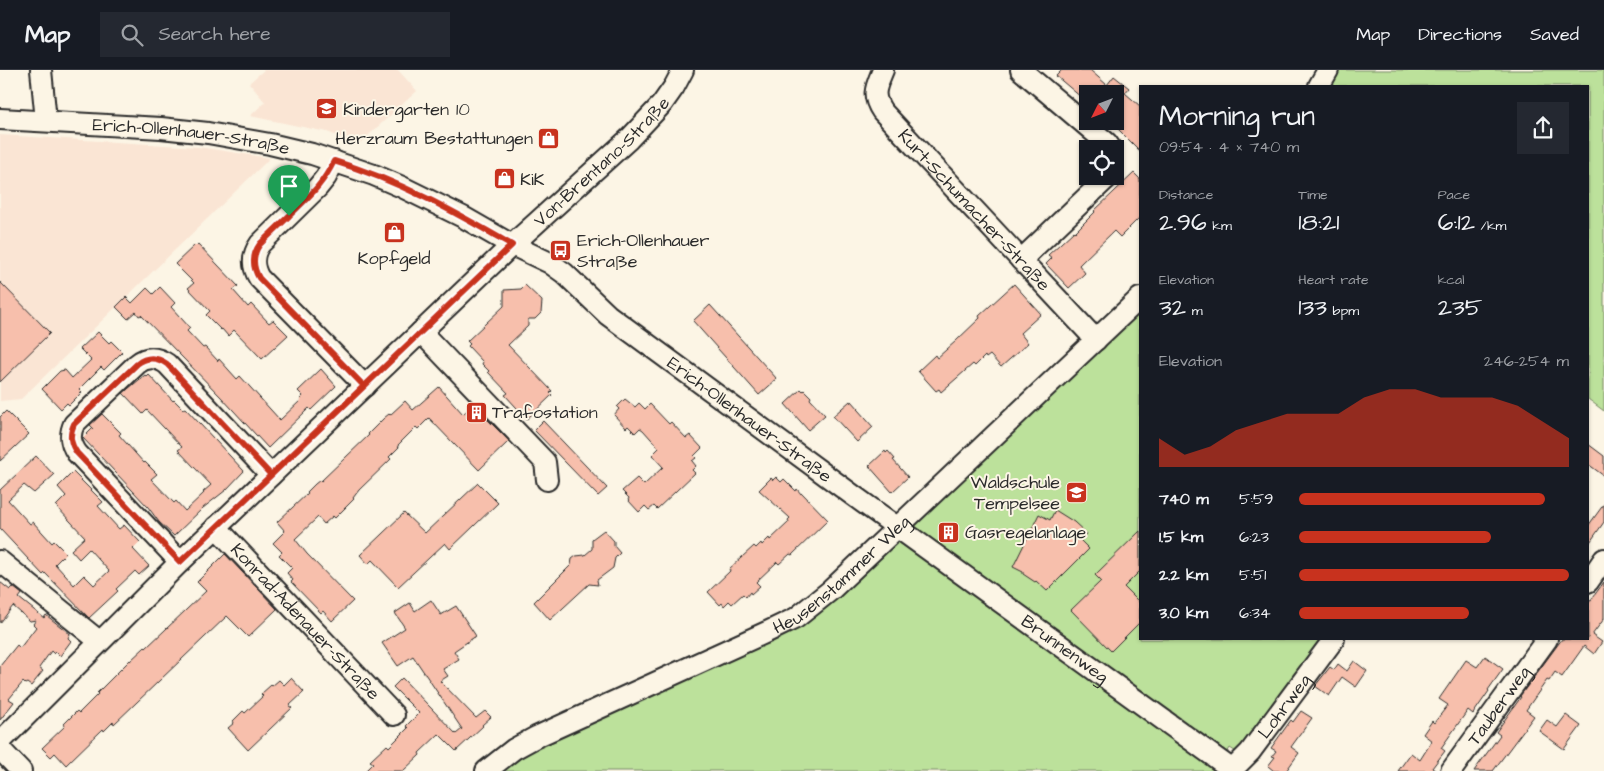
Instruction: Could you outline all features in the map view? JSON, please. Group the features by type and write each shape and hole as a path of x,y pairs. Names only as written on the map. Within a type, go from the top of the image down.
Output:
{"street":[{"path":"41,70 46,121"},
{"name":"Von-Brentano-Straße","path":"512,245 649,118 674,87 683,70"},
{"name":"Kurt-Schumacher-Straße","path":"883,70 875,92 876,100 882,111 1096,340"},
{"path":"1021,70 1103,140"},
{"path":"1320,85 1328,70"},
{"name":"Erich-Ollenhauer-Straße","path":"0,119 208,133 270,144 334,161 374,175 429,199 564,272 603,311 897,527"},
{"path":"334,161 326,177 318,187 260,244 254,256 253,264 259,278 364,386"},
{"path":"1021,260 1100,185"},
{"name":"Konrad-Adenauer-Straße","path":"21,771 1,741 216,527 512,245"},
{"name":"Heusenstammer Weg","path":"486,771 510,752 536,737 796,618 831,590 1139,299"},
{"path":"421,332 545,462 547,480"},
{"path":"180,562 77,453 70,440 74,424 137,364 146,358 161,360 167,364 271,475"},
{"name":"Konrad-Adenauer-Straße","path":"216,527 394,715"},
{"name":"Brunnenweg","path":"897,527 1232,770"},
{"path":"1589,581 1604,560"},
{"path":"0,561 100,641"},
{"name":"Lohrweg","path":"1232,770 1250,752 1333,640"},
{"name":"Tauberweg","path":"1451,771 1545,640"}],"shaded area":[{"name":"Kindergarten 10","path":"264,70 398,70 417,91 359,144 327,132 250,116 265,102 249,83"},
{"path":"0,135 198,147 270,158 21,399 0,401"}],"green space":[{"path":"1335,70 1604,70 1604,411 1589,400 1589,85 1327,85"},
{"path":"1139,309 1139,640 1324,640 1238,753 1230,748 1216,771 475,771 502,748 796,610"}],"building":[{"path":"1062,70 1090,70 1107,85 1079,85 1079,95 1056,76"},
{"path":"1114,76 1129,88 1125,93 1139,105 1139,150 1119,130 1124,130 1124,85 1107,85"},
{"path":"1134,173 1139,178 1139,218 1120,237 1114,231 1079,265 1085,273 1069,288 1046,264 1052,258 1048,255"},
{"path":"198,244 238,286 233,290 248,307 251,304 269,323 273,320 288,335 262,359 234,330 228,336 221,330 206,315 210,311 188,288 194,283 175,264"},
{"path":"0,282 50,333 0,382"},
{"path":"1014,284 1041,314 1020,333 1028,343 1001,367 990,355 986,358 985,356 941,392 939,389 936,391 918,371 935,355 937,358 956,341 980,318 979,316"},
{"path":"525,285 542,301 541,313 535,319 528,319 528,326 508,345 552,391 550,393 552,395 527,419 505,395 508,393 488,372 482,364 483,362 468,346 470,344 467,341 504,306 504,290 521,289"},
{"path":"160,287 175,303 171,307 190,328 187,331 203,348 205,347 218,361 219,359 237,379 240,376 280,420 301,400 303,396 298,391 321,369 336,386 311,410 309,408 268,448 141,315 139,316 136,312 128,319 116,307 126,297 132,303 147,288 153,294"},
{"path":"710,305 777,379 759,395 693,321"},
{"path":"98,332 122,352 104,370 101,367 79,389 82,392 69,405 67,403 61,409 42,389 60,371 65,370 72,378 91,360 80,349"},
{"path":"145,375 147,377 149,375 173,401 183,409 185,408 244,471 226,490 203,508 174,536 83,438 93,428 90,425 102,414 121,433 119,435 144,463 157,474 151,479 174,503 176,501 185,511 204,493 211,485 178,450 182,447 147,410 143,414 123,393"},
{"path":"439,387 463,414 473,405 509,441 479,470 429,418 418,429 416,427 398,445 399,447 389,457 391,459 359,490 354,499 335,518 333,516 324,524 318,517 295,539 353,601 332,621 323,611 321,613 291,582 293,580 287,573 292,568 279,555 282,552 273,543 285,531 277,522 315,484 321,481 369,435 384,418 405,401 413,410"},
{"path":"801,389 811,397 810,399 825,415 808,430 785,404"},
{"path":"625,399 635,407 639,403 645,409 650,404 669,424 671,422 686,438 690,435 702,448 692,461 696,466 692,470 695,473 657,509 654,506 649,510 645,506 639,512 622,491 637,478 644,485 663,467 652,455 659,448 643,430 640,428 635,433 628,426 626,428 614,415 619,409 617,407"},
{"path":"850,401 873,427 857,442 833,416"},
{"path":"6,411 29,434 0,461 0,417"},
{"path":"543,421 607,488 598,496 534,430"},
{"path":"1589,445 1604,456 1604,476 1589,465"},
{"path":"885,451 886,453 888,451 895,459 893,460 908,477 892,492 869,466"},
{"path":"36,456 54,475 34,493 24,485 8,500 30,524 33,522 52,543 54,541 66,553 55,564 74,585 84,575 94,585 109,571 89,549 79,559 71,550 85,537 56,506 66,496 58,487 73,472 103,502 98,506 119,529 124,525 140,542 133,549 149,566 139,575 135,571 116,589 118,591 89,618 45,573 43,575 0,529 0,490"},
{"path":"776,477 781,482 784,479 796,491 797,489 802,493 828,520 792,555 790,554 779,564 777,562 756,582 760,586 751,594 750,592 746,597 743,594 732,604 729,601 724,606 722,603 720,605 708,592 754,546 756,548 769,538 770,540 789,522 790,518 759,490 771,478 773,480"},
{"path":"478,483 498,503 450,549 445,543 398,587 372,560 368,564 360,555 404,513 425,533"},
{"path":"1604,504 1604,522 1589,544 1589,525"},
{"path":"1055,510 1074,522 1087,534 1080,540 1089,549 1047,591 1036,581 1013,567 1039,514 1050,520"},
{"path":"604,530 614,541 614,546 620,553 615,558 613,568 597,580 598,585 589,584 550,620 534,602 571,565 572,559 576,556 585,555 592,549 592,539"},
{"path":"1139,532 1139,572 1124,587 1139,602 1139,623 1111,651 1071,610 1101,581 1095,575"},
{"path":"225,554 277,609 248,637 227,616 114,724 113,722 104,731 103,729 66,765 55,753 51,757 42,748 130,660 146,648 206,591 197,582"},
{"path":"0,582 10,590 13,587 22,594 19,598 44,618 46,615 70,634 68,638 71,641 60,656 56,652 54,654 51,651 39,668 43,671 31,686 23,682 9,699 14,702 0,720 0,666 17,645 20,648 36,627 33,624 36,620 30,621 13,606 0,623"},
{"path":"1604,582 1604,619 1592,635 1602,642 1594,654 1584,646 1562,677 1555,672 1549,681 1547,680 1526,710 1534,716 1493,771 1474,771 1500,735 1496,732 1561,640 1589,640 1589,603"},
{"path":"431,600 441,615 456,606 476,636 454,651 459,659 443,669 448,676 440,681 476,718 485,711 491,717 456,751 439,734 403,771 365,771 373,763 370,761 387,745 389,747 408,728 406,726 419,713 393,687 402,678 456,734 462,729 413,656 398,666 382,643 405,628 395,613 410,603 415,611"},
{"path":"1485,656 1503,669 1473,714 1468,710 1441,748 1445,751 1432,768 1436,771 1398,771 1411,753 1420,760 1432,741 1423,734 1432,721 1434,723 1448,705 1439,699 1466,660 1477,667"},
{"path":"1354,661 1367,671 1356,687 1342,677 1329,696 1315,686 1330,667 1334,670 1338,664 1347,671"},
{"path":"291,678 304,692 289,706 292,708 248,750 228,728 243,711 245,713 263,696 261,694 271,685 279,680 284,685"},
{"path":"1301,711 1312,718 1291,747 1299,753 1286,771 1274,771 1268,766 1275,757 1272,756 1276,751 1271,748 1291,720 1293,722"},
{"path":"1566,715 1581,726 1564,749 1539,731 1547,720 1557,727"}],"place":[{"name":"Kindergarten 10","path":"327,109"},
{"name":"Herzraum Bestattungen","path":"549,138"},
{"name":"KiK","path":"504,179"},
{"name":"Kopfgeld","path":"394,233"},
{"name":"Erich-Ollenhauer Straße","path":"561,250"},
{"name":"Trafostation","path":"476,412"},
{"name":"Waldschule Tempelsee","path":"1076,492"},
{"name":"Gasregelanlage","path":"949,532"}],"route":[{"path":"334,161 374,175 429,199 512,245 180,562 72,447 70,440 71,429 141,360 152,358 161,360 167,364 271,475 364,386 259,278 255,271 253,264 256,249 289,216 318,187 326,177 334,161"}]}
